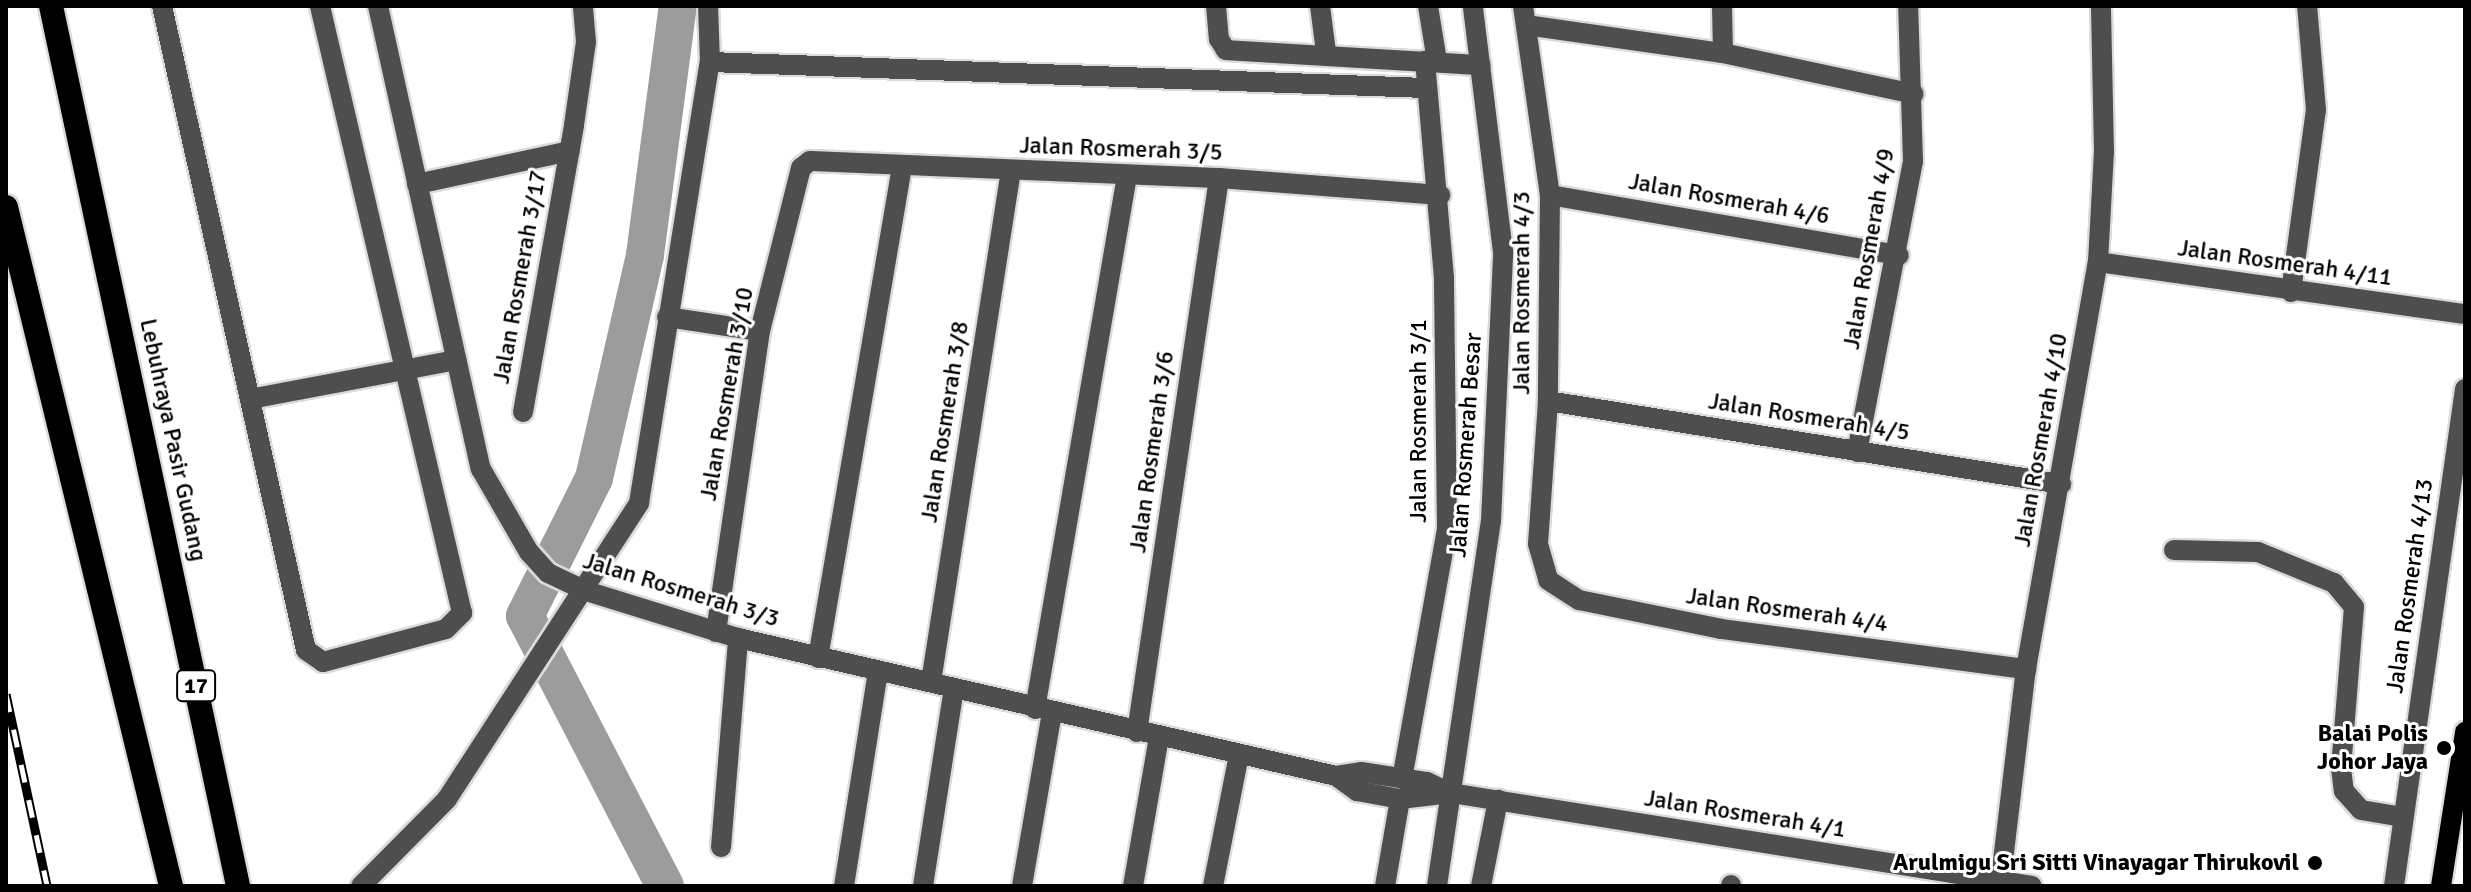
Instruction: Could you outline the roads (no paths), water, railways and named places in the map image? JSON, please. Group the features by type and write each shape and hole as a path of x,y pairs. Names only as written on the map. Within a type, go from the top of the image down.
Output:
{"highway":[{"path":"35,6 70,91"},
{"name":"Lebuhraya Pasir Gudang","path":"51,6 238,886"},
{"path":"6,207 171,886"}],"main road":[{"path":"2441,886 2465,732"}],"street":[{"path":"162,6 306,650 323,662 446,629 462,613 401,370 320,6"},
{"name":"Jalan Rosmerah 3/3","path":"378,6 481,469 529,552 548,573 586,591 738,638 1336,776 1357,791 1401,789 1451,793"},
{"name":"Jalan Rosmerah 3/17","path":"523,412 586,42 583,6"},
{"path":"361,886 447,799 586,591 639,503 710,62 708,6"},
{"path":"1216,6 1219,39 1226,50 1326,52 1481,65"},
{"path":"1320,6 1326,52"},
{"name":"Jalan Rosmerah 3/1","path":"1385,886 1447,528 1440,195 1427,88 1431,61 1428,6"},
{"name":"Jalan Rosmerah Besar","path":"1437,886 1491,521 1503,252 1473,6"},
{"path":"1722,6 1723,53"},
{"name":"Jalan Rosmerah 4/9","path":"1857,452 1899,255 1913,161 1914,94 1908,6"},
{"name":"Jalan Rosmerah 4/10","path":"2001,884 2026,669 2098,262 2104,152 2101,6"},
{"path":"2291,292 2316,110 2307,6"},
{"path":"1524,16 1723,53 1914,94"},
{"name":"Jalan Rosmerah 4/3","path":"1524,16 1550,195 1548,401 1538,544 1548,580"},
{"path":"710,62 1427,88"},
{"name":"Jalan Rosmerah 3/17","path":"417,184 569,151"},
{"name":"Jalan Rosmerah 3/5","path":"801,168 810,161 1219,178 1440,195"},
{"path":"818,658 902,167"},
{"name":"Jalan Rosmerah 3/10","path":"716,632 760,331 801,168"},
{"name":"Jalan Rosmerah 3/8","path":"931,682 1011,170"},
{"path":"1022,886 1044,711 1127,176"},
{"name":"Jalan Rosmerah 3/6","path":"1137,732 1219,178"},
{"name":"Jalan Rosmerah 4/6","path":"1550,195 1899,255"},
{"name":"Jalan Rosmerah 4/11","path":"2098,262 2291,292 2465,314"},
{"path":"667,317 760,331"},
{"path":"250,399 456,360"},
{"name":"Jalan Rosmerah 4/13","path":"2394,886 2465,389"},
{"name":"Jalan Rosmerah 4/5","path":"1548,401 2061,484"},
{"path":"2174,550 2258,552 2334,583 2354,607 2355,646 2341,768 2344,791 2361,810 2403,817"},
{"name":"Jalan Rosmerah 4/4","path":"1548,580 1579,600 1721,629 2026,669"},
{"path":"721,847 738,638"},
{"path":"844,886 878,671"},
{"path":"923,886 954,688"},
{"path":"1133,886 1159,737"},
{"path":"1213,886 1239,755"},
{"name":"Jalan Rosmerah 4/1","path":"1451,793 2001,884 2032,886"},
{"path":"1481,886 1498,800"}],"waterway":[{"path":"665,886 525,616 594,478 645,255 678,6"}],"railway":[{"path":"6,694 47,886"}],"place":[{"name":"Balai Polis Johor Jaya","path":"2444,748"},
{"name":"Arulmigu Sri Sitti Vinayagar Thirukovil","path":"2315,863"}]}
